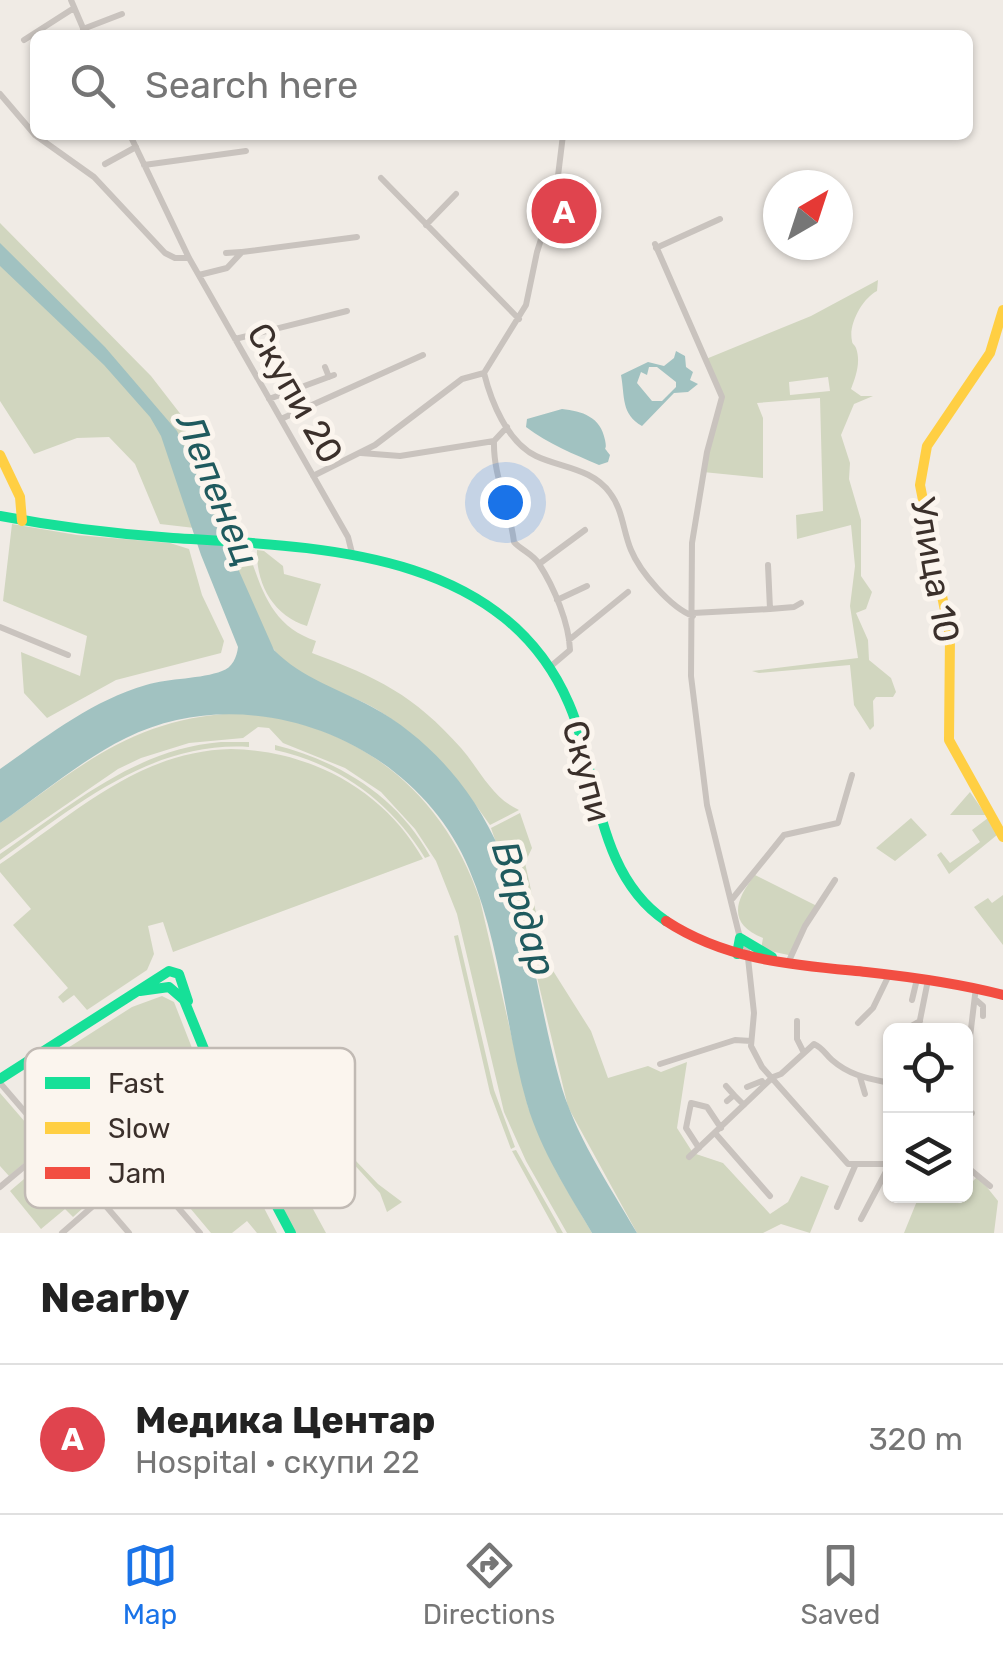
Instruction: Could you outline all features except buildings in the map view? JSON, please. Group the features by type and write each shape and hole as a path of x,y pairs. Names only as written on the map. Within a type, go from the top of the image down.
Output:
{"street":[{"path":"37,30 72,4 83,30"},
{"path":"88,30 122,14"},
{"path":"24,40 30,36"},
{"path":"0,94 30,129"},
{"path":"42,140 94,178 164,253 189,258"},
{"name":"Скупи 20","path":"132,140 198,275 348,537 352,553"},
{"path":"314,476 398,430 462,379 484,373 519,319 532,282 556,192 562,140"},
{"path":"105,164 136,147"},
{"path":"144,165 246,151"},
{"path":"381,178 519,319"},
{"path":"426,225 456,194"},
{"path":"720,219 656,246 722,397 694,524 692,676 708,805 715,844 733,898 754,1007 751,1041 762,1084"},
{"path":"226,254 357,238"},
{"path":"198,275 227,268 242,252"},
{"name":"Улица 10","path":"1003,310 990,353 927,446 920,485 950,636 949,740 1003,837"},
{"path":"236,340 347,311"},
{"path":"280,419 423,355"},
{"path":"269,400 332,376 325,367"},
{"path":"484,373 490,395 507,427 530,452 574,468 606,488 619,508 632,554 668,600 693,615 794,608 801,603"},
{"path":"360,452 400,456 494,441 507,427"},
{"path":"494,441 500,494 512,518 514,542 539,564 557,600 569,640 570,650 550,666"},
{"path":"0,454 20,498 22,521"},
{"name":"Скупи","path":"0,516 176,538 238,540 352,553 418,572 472,596 521,632 550,666 576,721 600,820 622,873 646,903 668,922 704,943 742,955 1003,995"},
{"path":"539,564 585,530"},
{"path":"768,566 770,609"},
{"path":"557,600 586,586"},
{"path":"569,640 628,592"},
{"path":"0,626 68,655"},
{"path":"733,898 785,834 838,823 852,775"},
{"path":"740,938 786,963 835,880"},
{"path":"51,1048 166,972 176,971 205,1048"},
{"path":"858,1023 873,1008 889,975"},
{"path":"912,1000 922,980"},
{"path":"916,1023 920,1021 922,980"},
{"path":"140,991 173,988 191,1014"},
{"path":"975,993 984,1016"},
{"path":"972,1023 975,993"},
{"path":"797,1021 797,1039 804,1053"},
{"path":"660,1064 734,1040 751,1041"},
{"path":"689,1158 762,1084 788,1068 814,1044 860,1077 883,1081"},
{"path":"758,1060 774,1069 788,1068"},
{"path":"758,1060 846,1162 855,1166 883,1164"},
{"path":"25,1065 0,1081 25,1111"},
{"path":"860,1077 866,1094"},
{"path":"746,1088 762,1084"},
{"path":"726,1086 744,1105"},
{"path":"727,1102 734,1095"},
{"path":"699,1148 686,1128 692,1102 706,1107 718,1131 770,1196"},
{"path":"838,1207 855,1166"},
{"path":"0,1188 25,1167"},
{"path":"973,1172 990,1186"},
{"path":"861,1220 883,1178"},
{"path":"62,1233 91,1208"},
{"path":"107,1208 129,1233"},
{"path":"179,1208 200,1233"},
{"path":"278,1208 291,1233"}],"green space":[{"path":"0,223 151,376 182,416 238,533 160,524 135,464 109,437 77,438 34,454 0,401"},
{"path":"878,280 877,291 858,312 851,334 858,358 851,389 861,396 873,396 854,404 841,435 861,520 861,576 872,592 866,609 856,613 868,640 869,660 891,678 896,692 893,697 876,697 873,701 874,726 870,730 854,705 850,665 752,671 858,658 850,606 855,566 851,525 797,539 796,515 823,511 820,398 757,403 763,418 763,478 703,472 722,397 706,359 811,316","holes":["828,377 830,391 790,395 789,382"]},
{"path":"12,524 77,535 170,543 189,549 202,595 224,641 221,653 116,680 47,718 24,693 21,652 80,676 87,636 3,601"},
{"path":"257,550 283,566 284,574 321,584 307,626 285,615 269,597 260,575"},
{"path":"231,552 249,553 279,617 301,635 316,641 312,653 375,680 410,701 461,748 494,791 519,810 490,825 453,776 410,733 376,709 309,678 285,662 262,629"},
{"path":"237,713 280,719 356,746 418,794 443,825 480,900 528,1107 556,1171 592,1233 567,1233 526,1161 504,1112 457,914 436,861 415,829 381,792 345,768 283,743 269,728 258,727 243,738 189,743 118,769 0,850 0,823 110,748 167,724"},
{"path":"249,742 249,747 213,748 147,766 86,799 0,860 0,854 51,818 131,768 189,747"},
{"path":"275,745 322,761 364,784 401,816 430,856 425,858 396,819 361,788 321,765 275,750"},
{"path":"231,749 289,757 342,778 388,813 423,859 173,952 163,922 148,926 154,954 147,970 87,1010 74,995 63,1003 58,997 68,988 13,925 31,909 0,872 0,864 136,773 197,753"},
{"path":"970,792 986,815 950,815"},
{"path":"520,813 532,848 525,863 548,967 591,1031 608,1078 648,1066 661,1072 687,1062 677,1128 693,1153 723,1163 770,1214 788,1202 801,1176 829,1186 810,1233 781,1224 763,1233 637,1233 568,1107 526,931 491,828"},
{"path":"911,818 927,835 895,861 876,848"},
{"path":"988,818 997,835 949,874 937,855 941,852 950,863 980,842 972,830"},
{"path":"755,875 817,906 793,956 761,949 763,938 740,919 742,894"},
{"path":"1003,895 1003,945 974,907 988,898 992,903"},
{"path":"458,935 494,1090 515,1147 511,1149 490,1093 454,936"},
{"path":"162,996 174,1002 192,1048 68,1048 132,1007"},
{"path":"0,1093 25,1122 25,1162 9,1176 0,1166"},
{"path":"516,1150 563,1233 557,1233 512,1151"},
{"path":"355,1160 402,1202 387,1212 380,1193 355,1166"},
{"path":"978,1176 998,1201 994,1233 904,1233 916,1203 973,1203 973,1181"},
{"path":"25,1178 25,1208 83,1208 73,1217 65,1209 41,1229 10,1191"},
{"path":"190,1208 264,1208 277,1233 257,1233 247,1221 232,1233 211,1233"},
{"path":"282,1208 312,1208 326,1233 296,1233"}],"water":[{"path":"0,243 105,347 177,431 274,650 309,676 372,707 407,730 449,769 481,814 499,849 524,923 565,1099 593,1158 637,1233 592,1233 556,1171 527,1104 496,956 469,869 444,824 411,786 370,755 324,732 275,718 225,714 174,721 109,747 0,823 0,769 106,700 146,685 226,670 238,647 201,555 161,436 150,417 104,365 0,266"},
{"path":"676,351 685,356 686,367 693,372 690,380 698,384 688,392 674,393 642,426 627,410 621,375 648,362 664,366","holes":["649,367 657,367 676,382 662,401 652,401 637,383 641,372 647,375"]},
{"path":"562,409 595,421 603,432 605,449 610,455 608,462 599,465 552,444 526,427 527,419"}],"traffic: fast":[{"path":"0,516 108,532 343,553 400,566 452,585 499,614 539,652 569,704 612,850 643,901 666,921"},
{"path":"737,954 740,938 772,957"},
{"path":"49,1048 169,971 179,974 188,1001"},
{"path":"140,991 169,987 184,1000 204,1048"},
{"path":"0,1079 25,1063"},
{"path":"278,1208 291,1233"}],"traffic: slow":[{"path":"1003,310 990,353 927,446 920,485 950,636 949,740 1003,837"},
{"path":"0,455 20,497 22,521"}],"traffic: jam":[{"path":"666,921 713,945 762,959 935,981 1003,995"}],"place":[{"name":"Медика Центар","path":"564,211"}],"water label":[{"name":"Лепенец","path":"218,490"},
{"name":"Вардар","path":"524,908"}]}
